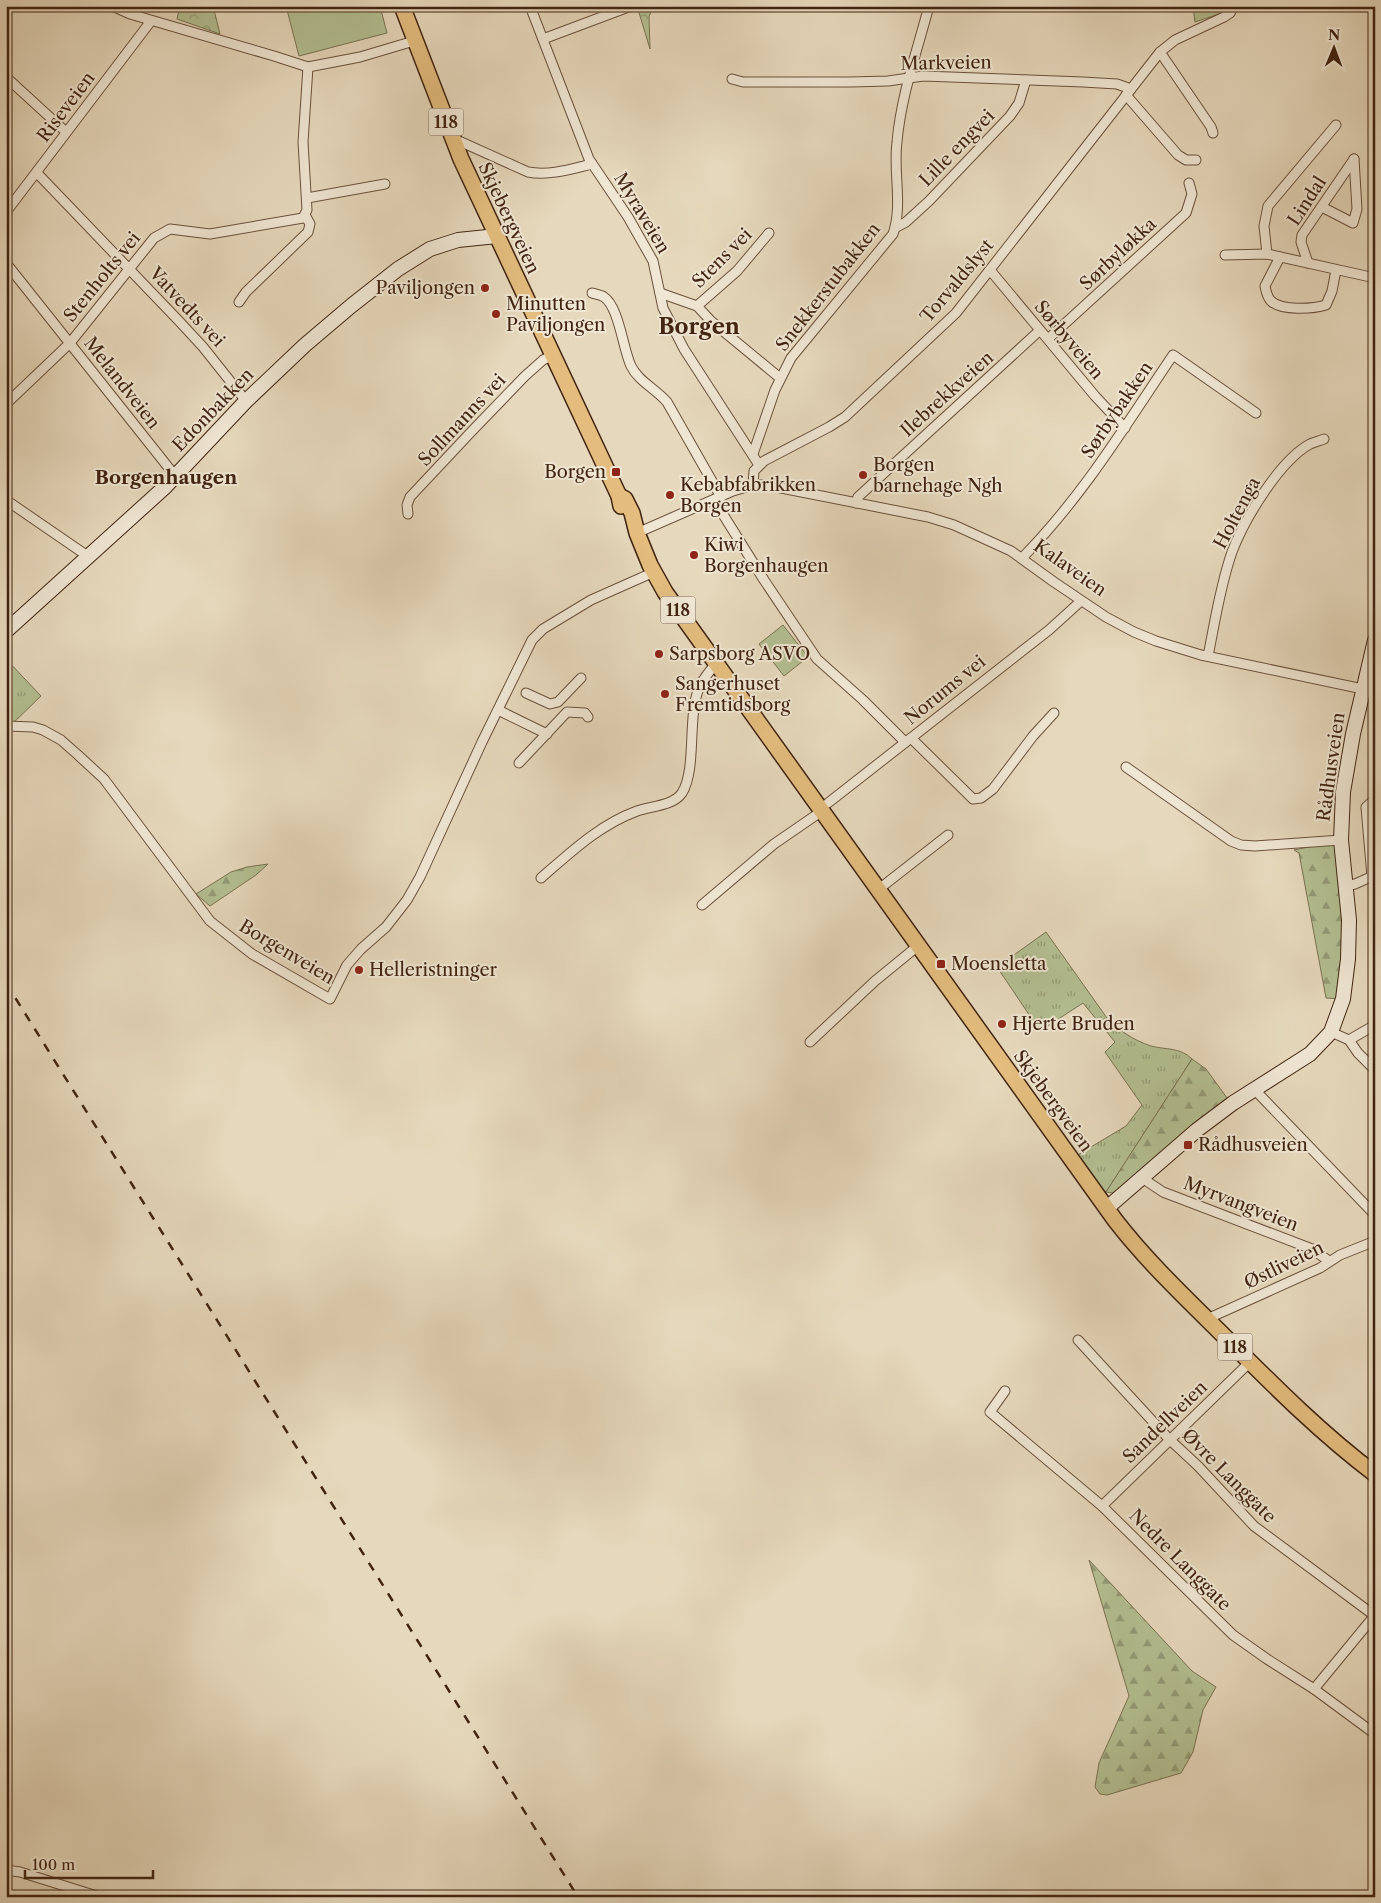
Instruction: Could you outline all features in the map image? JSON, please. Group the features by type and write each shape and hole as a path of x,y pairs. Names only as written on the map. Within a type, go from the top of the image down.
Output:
{"main road":[{"name":"Skjebergveien","path":"402,6 453,141 619,496 625,516 637,532 654,572 665,592 825,807 879,889 1125,1232 1155,1267 1250,1362 1329,1438 1375,1474"}],"street":[{"path":"112,6 123,12 151,21 274,56 308,68 360,57 414,41"},
{"name":"Myraveien","path":"530,6 592,164 628,217 654,261 663,308 684,349 753,454"},
{"path":"543,39 631,6"},
{"name":"Snekkerstubakken","path":"753,454 780,378 797,350 890,239 895,228 897,217 897,141 910,77 929,6"},
{"name":"Torvaldslyst","path":"759,464 845,417 943,327 990,270 1160,52 1175,40 1224,17 1234,6"},
{"name":"Riseveien","path":"6,212 151,21"},
{"path":"1160,52 1211,127 1213,133"},
{"path":"239,302 246,292 308,232 310,224 305,215 307,198 303,142 308,68"},
{"path":"6,77 66,132"},
{"name":"Markveien","path":"732,78 743,82 888,81 910,77 1026,80 1117,84 1129,92"},
{"name":"Lille engvei","path":"895,228 906,222 929,201 1010,116 1020,103 1026,80"},
{"path":"1129,92 1178,155 1186,160 1196,160"},
{"path":"1266,254 1264,226 1268,206 1336,125"},
{"path":"453,141 459,141 528,172 539,174 550,174 592,164"},
{"name":"Lindal","path":"1308,263 1301,238 1354,159 1357,209 1353,223 1322,207"},
{"name":"Vatvedts vei","path":"37,172 204,348 246,401"},
{"name":"Sørbyløkka","path":"1048,339 1186,213 1192,194 1189,183"},
{"path":"307,198 385,184"},
{"name":"Stenholts vei","path":"6,404 70,343 154,238 164,231 174,229 210,234 291,221 303,218 305,215"},
{"name":"Edonbakken","path":"464,239 490,221"},
{"name":"Stens vei","path":"697,306 736,271 769,233"},
{"name":"Edonbakken","path":"6,631 176,477 246,401 331,321 398,269 430,249 464,239 496,236"},
{"path":"1225,255 1266,254 1375,278"},
{"path":"1280,257 1265,286 1271,301 1282,306 1310,308 1326,305 1332,291 1336,270"},
{"name":"Melandveien","path":"6,263 176,477"},
{"name":"Sørbyveien","path":"990,270 1094,396 1125,428"},
{"path":"592,293 604,297 611,307 621,332 627,358 633,370 641,380 661,394 667,402 764,580 817,659 947,772 964,792 974,799 981,798 993,789 1033,736 1054,713"},
{"path":"660,293 697,306 711,321 780,378"},
{"name":"Ilebrekkveien","path":"856,503 858,497 1040,331"},
{"name":"Sollmanns vei","path":"408,514 407,505 410,497 525,376 542,360 552,355"},
{"name":"Sørbybakken","path":"1022,558 1042,538 1084,487 1173,355 1256,412"},
{"name":"Holtenga","path":"1208,656 1226,571 1243,529 1274,478 1309,444 1324,439"},
{"path":"637,532 741,488 753,485 754,471 759,464 753,454"},
{"name":"Kalaveien","path":"753,485 766,485 928,517 954,525 993,541 1022,558 1082,601 1134,632 1173,647 1208,656 1363,689"},
{"path":"6,500 89,557"},
{"name":"Borgenveien","path":"6,726 33,727 44,730 61,740 104,779 210,921 252,954 330,999 347,965 361,949 386,927 407,900 420,877 532,640 538,634 591,600 654,572"},
{"name":"Norums vei","path":"702,904 774,844 825,807 1049,630 1082,601"},
{"name":"Rådhusveien","path":"1107,1208 1197,1130 1254,1089 1310,1054 1331,1032 1343,999 1348,959 1349,920 1340,840 1343,792 1363,689 1373,655 1375,640"},
{"path":"541,878 582,842 602,829 638,811 677,799 683,791 688,774 693,715 699,687 716,663"},
{"path":"526,693 550,704 558,702 581,678"},
{"path":"498,710 547,734"},
{"path":"519,763 567,712 585,713 588,717"},
{"path":"1126,767 1231,841 1241,845 1248,847 1340,840"},
{"path":"1345,886 1373,876 1366,807 1375,799"},
{"path":"879,889 948,835"},
{"path":"810,1042 875,981 919,945"},
{"path":"1349,1040 1375,1025"},
{"path":"1331,1032 1349,1040 1358,1053 1375,1070"},
{"path":"1254,1089 1375,1215"},
{"name":"Myrvangveien","path":"1142,1178 1163,1192 1312,1249 1329,1261"},
{"name":"Østliveien","path":"1207,1319 1375,1241"},
{"name":"Øvre Langgate","path":"1078,1340 1169,1439 1198,1466 1254,1526 1375,1616"},
{"name":"Sandellveien","path":"1102,1506 1250,1362"},
{"name":"Nedre Langgate","path":"1004,1391 990,1412 1102,1506 1233,1635 1266,1660 1314,1690 1375,1734"},
{"path":"1314,1690 1375,1616"},
{"path":"6,1870 20,1872 100,1897"}],"green space":[{"path":"180,6 213,6 220,34 177,19"},
{"path":"286,6 380,6 387,33 299,56"},
{"path":"637,6 653,6 649,17 650,49"},
{"path":"1193,6 1229,6 1222,13 1195,22"},
{"path":"783,625 808,657 784,676 759,644"},
{"path":"6,659 41,696 10,726 6,726"},
{"path":"1341,840 1349,920 1343,999 1326,998 1299,853 1294,850"},
{"path":"268,864 256,875 210,906 196,894 231,872 247,867"},
{"path":"1046,932 1107,1018 1117,1027 1144,1044 1183,1052 1192,1059 1106,1192 1100,1189 1076,1156 1126,1126 1142,1105 1105,1052 1115,1042 1083,1003 1040,1031 997,967"},
{"path":"1192,1059 1206,1069 1230,1102 1117,1191 1112,1193 1106,1192"},
{"path":"1089,1560 1192,1671 1216,1687 1203,1710 1193,1752 1181,1773 1107,1795 1100,1794 1095,1787 1099,1763 1129,1696"}],"railway":[{"path":"6,983 578,1897"}],"place":[{"name":"Paviljongen","path":"485,288"},
{"name":"Minutten Paviljongen","path":"496,314"},
{"name":"Borgen","path":"616,472"},
{"name":"Borgen barnehage Ngh","path":"863,475"},
{"name":"Kebabfabrikken Borgen","path":"670,495"},
{"name":"Kiwi Borgenhaugen","path":"694,555"},
{"name":"Sarpsborg ASVO","path":"659,654"},
{"name":"Sangerhuset Fremtidsborg","path":"665,694"},
{"name":"Moensletta","path":"941,964"},
{"name":"Helleristninger","path":"359,970"},
{"name":"Hjerte Bruden","path":"1002,1024"},
{"name":"Rådhusveien","path":"1188,1145"}],"district":[{"name":"Borgen","path":"699,326"},
{"name":"Borgenhaugen","path":"166,477"}]}
